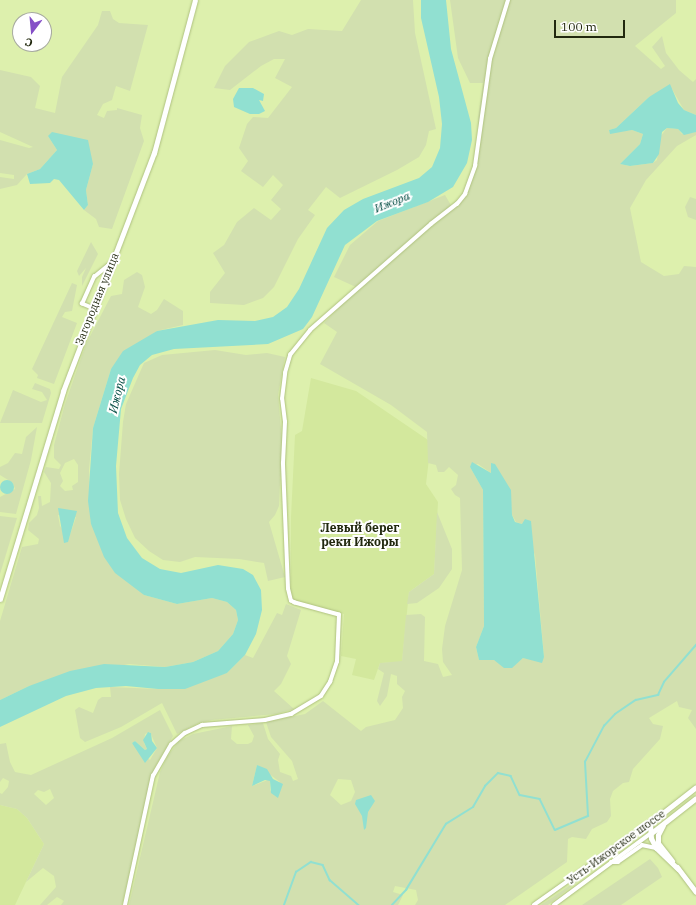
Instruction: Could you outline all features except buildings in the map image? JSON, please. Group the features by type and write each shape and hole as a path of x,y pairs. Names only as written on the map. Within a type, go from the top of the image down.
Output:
{"main road":[{"name":"Загородная улица","path":"0,599 59,403 158,138 195,0"},
{"name":"Усть-Ижорское шоссе","path":"650,823 696,787"},
{"name":"Усть-Ижорское шоссе","path":"650,834 696,798"},
{"path":"650,823 650,834 656,848 678,869"},
{"path":"663,825 658,835 658,843 696,892"}],"street":[{"path":"125,905 153,776 171,745 185,733 202,726 265,720 291,714 321,696 330,682 337,662 339,615 291,601 288,589 283,463 285,422 282,399 285,373 290,355 310,330 431,224 457,204 465,194 475,166 490,59 508,0"},
{"path":"94,309 82,304 94,277 112,263"},
{"name":"Усть-Ижорское шоссе","path":"534,905 650,823"},
{"name":"Усть-Ижорское шоссе","path":"554,905 650,834"},
{"name":"Усть-Ижорское шоссе","path":"611,862 618,862 642,845 656,848"}],"shaded area":[{"path":"361,0 413,0 415,33 436,129 429,131 426,145 419,157 397,170 340,198 326,187 308,210 315,215 298,239 274,287 263,298 244,305 210,303 210,292 225,273 213,253 224,245 237,222 254,208 271,220 281,209 271,200 283,185 273,175 263,187 241,171 248,161 239,148 247,124 253,117 268,118 292,87 275,78 285,59 274,59 261,66 230,90 214,88 225,66 249,42 279,31 292,35 308,29 342,31"},
{"path":"450,0 676,0 676,13 635,46 661,69 665,66 652,47 662,36 666,53 679,70 693,82 696,79 696,115 684,110 672,89 649,97 616,128 609,130 610,133 632,130 643,134 640,144 620,164 630,166 653,163 657,160 660,137 667,128 678,129 682,134 696,132 696,135 677,146 646,180 630,208 641,262 664,276 679,274 684,266 696,267 696,729 688,718 692,710 679,707 677,701 649,718 653,724 663,726 660,739 633,769 629,782 623,783 613,791 610,799 611,816 607,822 592,829 586,839 572,837 568,839 567,862 505,905 415,905 418,900 416,890 395,886 393,892 403,895 398,905 129,905 160,772 167,757 179,741 193,734 232,726 231,739 237,744 248,744 252,742 254,736 248,725 263,723 268,739 280,754 278,760 280,772 291,776 293,781 298,779 292,761 271,737 266,722 305,714 323,701 361,731 366,727 395,720 403,708 402,697 405,691 397,684 397,676 391,674 387,696 380,706 377,701 384,673 378,669 380,663 402,661 406,615 421,614 425,617 424,661 438,664 443,677 452,675 443,662 442,649 445,626 462,570 460,498 455,495 451,489 456,485 458,475 449,467 444,472 438,472 436,465 428,463 427,432 391,405 320,364 337,332 324,323 358,288 334,277 350,245 378,221 445,195 452,207 468,193 480,143 478,118 483,83 470,83 458,58","holes":["478,464 491,473 511,504 512,515 516,522 522,524 535,555 544,657 537,660 523,658 512,667 494,660 479,660 476,647 484,626 483,490 470,467","257,765 280,782 270,791 270,781 268,780 252,786","338,779 351,780 355,792 351,801 341,805 330,795"]},
{"path":"102,11 110,11 113,19 119,23 148,25 130,91 116,86 112,100 103,104 97,115 104,118 107,111 117,110 117,108 142,115 140,128 144,141 112,229 99,227 96,219 84,210 88,205 86,190 93,164 48,136 57,150 40,169 27,174 17,185 0,189 0,177 14,179 14,175 0,173 0,140 29,148 33,147 0,132 0,70 31,77 40,86 35,108 55,113 62,77 98,25"},
{"path":"690,197 696,199 696,220 688,217 685,207"},
{"path":"91,242 98,254 82,286 82,277 86,268 79,276 77,271"},
{"path":"137,272 142,275 145,287 138,307 151,314 157,310 164,299 183,311 183,325 157,331 111,369 93,428 89,470 91,524 144,595 177,604 212,598 227,602 236,610 238,620 233,634 218,651 193,662 165,667 129,664 29,686 0,700 0,621 22,547 38,544 39,539 28,530 29,523 37,515 39,508 38,496 41,496 42,506 50,502 51,483 44,472 46,467 59,469 61,465 54,458 54,445 65,404 86,344 111,296 122,294 124,280","holes":["74,459 78,465 78,482 72,486 73,490 65,491 60,486 63,481 60,473 65,463","58,515 76,517 69,538 60,526"]},
{"path":"72,283 77,285 72,311 65,312 62,317 77,323 54,384 37,378 38,375 32,369"},
{"path":"215,350 246,355 267,353 285,357 278,395 282,440 279,506 275,515 269,522 285,577 268,581 264,563 239,559 195,557 180,562 163,560 149,551 135,538 126,519 120,500 119,474 126,404 144,363 162,355"},
{"path":"311,378 356,391 431,442 426,484 438,502 434,574 409,592 402,662 380,663 374,680 352,675 356,659 341,656 344,614 296,603 291,598 291,517 295,435 302,431"},
{"path":"35,383 50,389 51,393 42,423 0,423 13,390 41,402 47,400 42,392 32,389"},
{"path":"37,427 31,460 16,514 0,512 0,497 15,489 13,483 0,475 0,467 8,463 15,453 22,454 26,437"},
{"path":"437,512 452,549 452,569 439,588 417,603 407,604 409,592 434,574"},
{"path":"0,516 17,518 0,574"},
{"path":"286,604 301,610 287,656 291,664 281,684 274,691 294,709 276,714 212,720 199,723 177,734 162,703 121,727 85,742 80,738 75,710 79,707 93,713 98,700 102,697 111,697 110,687 158,689 227,673 245,655 253,658 277,613 282,615"},
{"path":"160,710 173,736 154,769 122,905 61,905 64,901 57,897 47,905 40,905 56,887 54,876 43,868 26,882 44,844 27,818 17,809 0,805 0,793 2,794 8,787 9,781 3,778 0,782 0,744 6,743 10,762 15,772 31,775 112,738","holes":["150,732 157,748 150,760 132,743 135,741 145,750 147,749 144,743 145,734","50,789 54,798 46,805 34,794 38,790 44,792"]},
{"path":"0,805 17,809 27,818 44,844 15,905 0,905"},
{"path":"650,859 658,868 662,877 621,905 582,905"},
{"path":"599,865 548,905 541,905 553,897"}],"water":[{"name":"Ижора","path":"421,0 446,0 451,49 471,123 472,140 467,163 453,187 428,202 377,221 345,245 312,317 303,329 268,344 174,349 152,355 140,365 133,378 121,409 116,466 118,513 127,538 142,558 160,569 181,573 218,565 243,569 253,575 261,590 262,610 256,634 245,655 227,673 185,689 158,689 126,686 96,688 66,696 0,727 0,700 29,686 70,671 104,664 165,667 193,662 218,651 233,634 238,620 236,610 227,602 212,598 177,604 144,595 115,573 104,557 91,524 88,501 93,428 111,369 123,351 157,331 218,320 255,321 273,317 287,307 299,289 327,228 344,210 363,199 419,178 432,167 440,148 442,124 439,97 421,18"},
{"path":"670,84 678,103 684,110 696,115 696,132 684,135 678,129 667,128 662,132 659,154 653,163 630,166 620,164 640,144 643,134 632,130 610,134 609,130 616,128 649,97"},
{"path":"239,88 253,88 264,94 263,101 259,100 265,111 259,114 250,114 234,107 233,99"},
{"path":"52,132 88,140 93,164 86,190 88,205 84,210 59,180 54,179 50,183 30,184 27,174 40,169 57,150 48,136"},
{"path":"472,462 491,473 491,463 495,464 511,490 512,515 515,522 522,524 525,519 531,521 544,657 542,663 523,658 512,668 504,668 494,660 479,660 476,647 484,626 483,490 470,467"},
{"path":"4,480 10,480 14,484 14,490 10,494 4,494 0,490 0,484"},
{"path":"58,508 77,511 68,542 64,543"},
{"path":"148,732 151,733 152,741 157,748 145,763 132,743 135,741 145,750 147,749 143,740"},
{"path":"257,765 267,769 273,779 283,784 278,798 271,793 270,781 265,780 252,786"},
{"path":"371,795 375,801 368,812 366,828 364,830 362,816 355,804 356,800"}],"waterway":[{"path":"392,905 406,890 446,824 473,807 485,786 498,773 511,776 520,795 540,799 555,830 588,816 585,762 604,726 615,714 636,700 658,695 664,682 696,645"},
{"path":"284,905 296,872 311,862 323,865 330,880 359,905"}],"district":[{"name":"Левый берег реки Ижоры","path":"360,535"}]}
